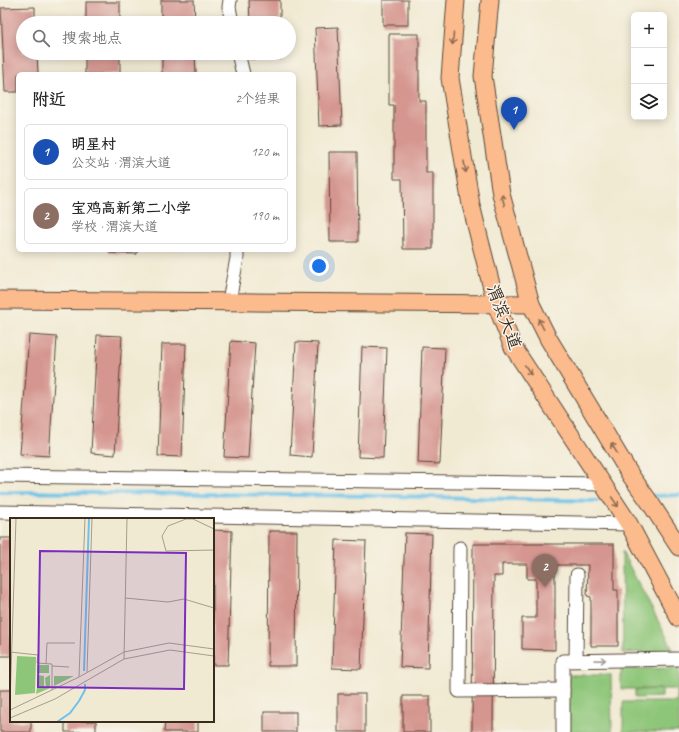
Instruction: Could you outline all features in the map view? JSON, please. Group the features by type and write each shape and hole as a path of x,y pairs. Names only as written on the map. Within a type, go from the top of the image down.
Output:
{"main road":[{"name":"渭滨大道","path":"456,0 450,78 471,205 496,304 513,347 629,524 679,618"},
{"name":"渭滨大道","path":"490,0 483,76 501,194 531,304 548,338 631,476 679,547"},
{"path":"0,300 531,304"}],"street":[{"path":"230,0 229,7 231,16"},
{"path":"240,60 243,72"},
{"path":"229,301 237,252"},
{"path":"0,476 603,484"},
{"path":"0,512 629,524"},
{"path":"460,548 459,691 563,690"},
{"path":"576,660 577,575"},
{"path":"562,732 563,661 679,659"}],"green space":[{"path":"622,552 674,651 623,653"},
{"path":"679,668 679,732 623,732 623,702 677,702 677,689 662,689 662,697 635,698 635,690 661,689 621,689 621,669"},
{"path":"568,675 611,675 612,732 569,732"}],"building":[{"path":"161,0 194,0 195,16 161,16"},
{"path":"249,0 280,0 280,16 250,16"},
{"path":"383,0 408,0 408,25 383,25"},
{"path":"86,2 120,2 120,16 86,16"},
{"path":"35,7 35,16 16,16 16,60 37,60 38,72 16,72 16,92 5,92 1,8"},
{"path":"338,27 342,125 319,126 315,28"},
{"path":"389,34 419,34 419,101 426,101 426,173 433,173 433,249 403,249 402,179 394,179 394,105 389,105"},
{"path":"85,60 120,60 120,72 85,72"},
{"path":"162,60 195,60 196,72 162,72"},
{"path":"329,152 357,152 358,242 330,242"},
{"path":"137,252 137,254 109,253"},
{"path":"29,335 57,337 49,456 20,454"},
{"path":"97,335 122,336 115,455 91,453"},
{"path":"231,341 255,343 248,458 224,457"},
{"path":"296,342 318,343 312,457 290,455"},
{"path":"162,344 186,344 182,457 158,456"},
{"path":"362,347 387,348 383,458 358,457"},
{"path":"422,347 445,348 440,464 418,463"},
{"path":"214,530 232,531 228,665 214,665"},
{"path":"269,531 297,531 296,666 268,666"},
{"path":"405,533 432,534 428,668 400,667"},
{"path":"0,538 10,538 10,656 0,656"},
{"path":"336,540 366,541 361,669 332,668"},
{"path":"473,544 614,544 614,590 618,590 618,646 591,646 591,597 587,596 588,565 555,565 555,650 522,649 522,618 536,618 536,579 527,579 527,564 502,564 502,576 494,576 493,732 472,732"},
{"path":"0,690 10,690 10,722 31,722 31,732 0,732"},
{"path":"338,694 365,694 365,732 338,732"},
{"path":"403,696 430,696 430,732 403,732"},
{"path":"264,712 296,712 296,732 264,732"},
{"path":"65,722 96,722 96,732 65,732"},
{"path":"165,722 198,722 198,732 164,732"}],"waterway":[{"path":"0,492 393,496 597,501"},
{"path":"651,496 679,495"}],"place":[{"name":"明星村","path":"514,130"},
{"name":"宝鸡高新第二小学","path":"545,587"}]}
